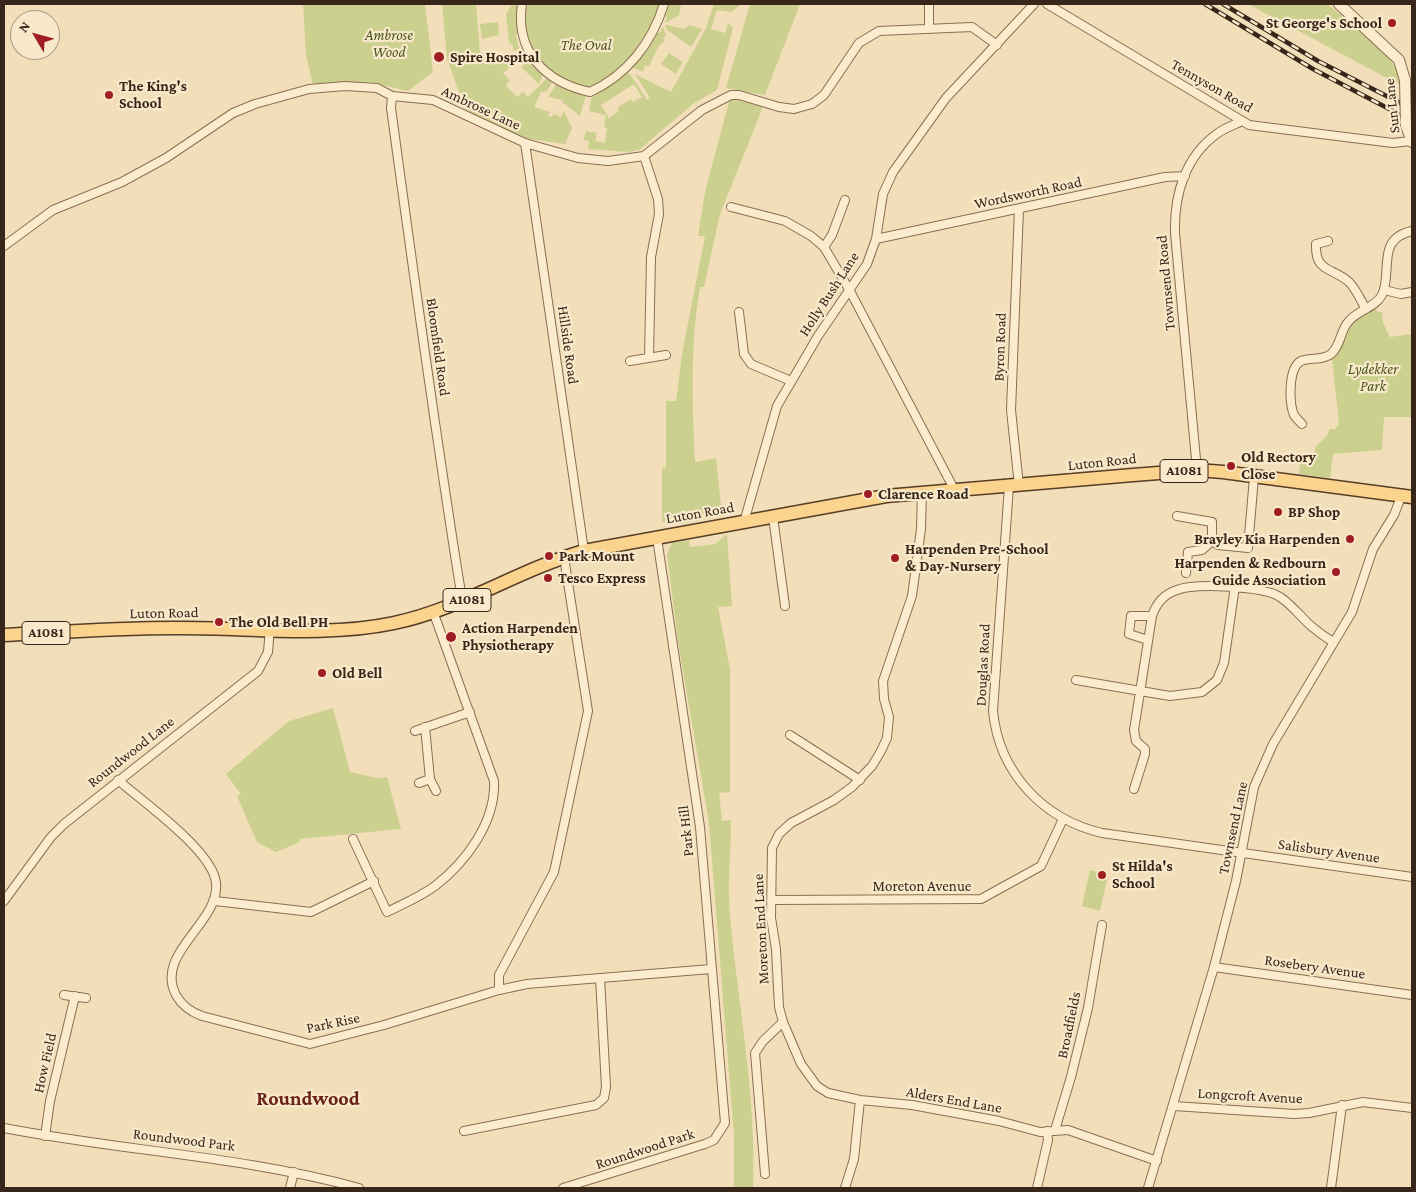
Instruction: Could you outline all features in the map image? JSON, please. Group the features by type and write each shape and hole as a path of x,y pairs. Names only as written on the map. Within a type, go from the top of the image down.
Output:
{"main road":[{"name":"Luton Road","path":"4,635 174,628 345,629 391,624 434,614 564,557 584,551 922,491 1014,486 1197,470 1407,497"}],"street":[{"path":"522,4 521,16 529,54 550,75 576,89 590,92 618,76 635,60 664,4"},
{"path":"929,4 929,28"},
{"name":"Holly Bush Lane","path":"744,522 776,411 791,381 818,336 867,264 876,240 883,194 893,172 946,98 1034,4"},
{"name":"Tennyson Road","path":"1047,4 1249,125 1393,143 1412,142"},
{"name":"Sun Lane","path":"1340,4 1400,60 1407,78 1406,125 1412,142"},
{"path":"649,357 651,257 659,214 658,199 644,156 702,110 719,100 739,95 794,109 812,104 824,95 855,48 868,36 883,29 972,27 997,45"},
{"name":"Ambrose Lane","path":"4,246 53,210 122,182 166,158 233,113 255,104 309,89 345,86 377,88 392,96 442,103 479,123 525,143 578,158 608,161 644,156"},
{"name":"Bloomfield Road","path":"392,96 391,108 422,336 449,519 461,594 464,601"},
{"name":"Townsend Road","path":"1197,470 1175,233 1176,201 1185,176 1204,144 1220,132 1242,121"},
{"name":"Hillside Road","path":"525,143 584,551"},
{"name":"Wordsworth Road","path":"876,240 1165,177 1185,176"},
{"path":"824,248 832,235 845,200"},
{"path":"731,207 785,221 811,236 824,248 850,291 954,489"},
{"name":"Byron Road","path":"1014,486 1011,410 1019,209"},
{"path":"1302,424 1294,415 1292,405 1291,376 1294,368 1302,361 1322,358 1330,354 1347,322 1378,300 1384,290 1388,251 1396,240 1412,231"},
{"path":"1307,243 1316,244 1328,241"},
{"path":"1316,244 1316,260 1319,264 1351,284 1366,309"},
{"path":"1384,290 1401,294 1412,292"},
{"path":"739,312 744,354 747,359 751,364 791,381"},
{"path":"630,360 666,355"},
{"path":"1212,541 1218,545 1248,548 1254,477"},
{"name":"Douglas Road","path":"1014,486 993,696 994,723 1005,756 1022,786 1063,819 1102,833 1241,853"},
{"name":"Moreton End Lane","path":"783,1022 779,1007 771,918 771,856 778,834 791,823 834,800 860,780 872,766 887,738 889,716 884,699 883,681 912,596 920,529 922,491"},
{"name":"Townsend Lane","path":"1148,1188 1214,967 1241,853 1250,798 1259,772 1273,744 1352,612 1373,549 1407,497"},
{"path":"1177,516 1212,522 1212,541 1202,550 1188,552 1186,573"},
{"path":"773,517 785,606"},
{"name":"Park Hill","path":"657,538 700,827 725,1123"},
{"path":"499,990 499,975 554,872 588,711 564,557"},
{"path":"1134,789 1145,754 1145,749 1134,736 1148,640 1152,616 1156,606 1163,598 1178,589 1235,586 1265,590 1281,597 1313,628 1333,642"},
{"path":"1076,680 1170,696 1194,695 1210,687 1217,680 1224,663 1235,586"},
{"path":"353,839 387,912 441,881 468,853 482,830 492,806 494,781 434,614"},
{"path":"1148,640 1129,634 1131,616 1152,616"},
{"name":"Roundwood Lane","path":"4,901 52,837 88,802 258,671 268,652 270,628"},
{"path":"415,731 470,712"},
{"path":"425,727 430,779 436,791"},
{"path":"790,735 860,780"},
{"path":"419,783 430,779"},
{"path":"118,780 200,850 210,865 216,882 215,901 311,912 374,881"},
{"name":"Moreton Avenue","path":"772,900 981,899 1041,866 1063,819"},
{"name":"Salisbury Avenue","path":"1241,853 1412,877"},
{"name":"Park Rise","path":"215,901 176,959 172,974 174,991 179,1000 192,1012 202,1016 310,1044 384,1026 499,990 527,984 711,969"},
{"name":"Broadfields","path":"1036,1188 1051,1130 1071,1077 1088,1008 1102,925"},
{"name":"Rosebery Avenue","path":"1214,967 1412,995"},
{"path":"464,1131 596,1105 604,1098 606,1087 600,978"},
{"path":"64,995 86,998"},
{"name":"How Field","path":"45,1136 50,1101 75,996"},
{"path":"765,1174 756,1053 762,1041 783,1022"},
{"name":"Alders End Lane","path":"783,1022 801,1064 818,1086 828,1093 860,1100 912,1105 999,1121 1040,1132 1068,1130 1156,1161"},
{"path":"845,1188 854,1159 860,1100"},
{"name":"Longcroft Avenue","path":"1174,1106 1294,1114 1309,1113 1363,1102 1412,1108"},
{"path":"1331,1188 1342,1105"},
{"name":"Roundwood Park","path":"563,1188 705,1144 714,1140 725,1123"},
{"name":"Roundwood Park","path":"4,1128 45,1136 246,1162 359,1188"},
{"path":"290,1188 294,1172"}],"green space":[{"name":"Ambrose Wood","path":"303,4 425,4 433,72 408,91 369,82 313,85 306,55"},
{"path":"442,4 476,4 480,52 489,60 497,56 521,51 526,53 503,73 510,80 506,86 517,97 523,92 528,97 547,78 553,81 547,91 541,92 534,107 550,112 548,115 551,117 554,114 561,117 564,111 572,128 565,144 530,139 496,126 465,109 447,59"},
{"path":"512,4 520,8 520,31 516,35 519,49 513,51 513,46 509,42 506,14"},
{"name":"The Oval","path":"525,4 661,4 650,32 633,58 616,74 592,88 583,87 564,80 547,70 540,63 529,47 526,37"},
{"path":"667,4 681,4 679,15 665,23 667,18 663,13"},
{"path":"714,4 742,4 731,12 717,10 711,29 725,33 728,23 733,28 717,90 693,104 639,150 627,152 588,149 589,141 583,140 586,131 597,133 595,141 605,143 607,128 604,127 606,115 589,111 592,94 616,82 626,72 630,74 647,100 650,98 635,74 671,92 706,28","holes":["634,84 642,97 633,102 631,99 617,108 619,111 609,118 601,105"]},
{"path":"750,4 800,4 765,95 726,88"},
{"path":"1248,4 1327,4 1362,31 1385,54 1395,67 1400,85"},
{"path":"498,22 499,35 482,39 480,24"},
{"path":"690,25 702,29 691,47 667,30 665,26 683,29"},
{"path":"663,27 666,35 663,38 665,40 658,47 649,66 645,66 643,72 632,67 642,55 656,28 659,34"},
{"path":"669,53 683,62 676,74 661,64"},
{"path":"530,57 544,72 539,84 521,67"},
{"path":"557,83 576,93 586,95 580,116 562,102 563,100 548,97"},
{"path":"730,98 763,107 720,214 704,287 700,287 697,309 693,352 695,462 716,458 722,516 678,524 662,522 662,469 666,467 666,401 676,401 682,354 705,236 698,236 705,192"},
{"name":"Lydekker Park","path":"1376,309 1378,312 1382,312 1383,323 1390,337 1412,334 1412,417 1384,417 1382,450 1333,454 1330,478 1299,474 1300,462 1304,458 1315,457 1315,447 1326,437 1330,429 1335,429 1339,424 1332,358 1338,351 1352,324"},
{"path":"727,534 732,606 718,607 730,669 730,792 719,793 722,821 731,820 729,903 750,1086 753,1188 734,1188 734,1136 709,823 678,642 667,554 672,543 689,540 690,547 715,544"},
{"path":"333,708 350,772 377,778 387,777 401,829 299,839 300,842 276,852 257,842 237,796 241,794 226,774 289,721"},
{"path":"1090,870 1108,875 1100,911 1082,906"}],"railway":[{"path":"1205,4 1313,69 1412,121"},
{"path":"1223,4 1318,61 1412,109"}],"place":[{"name":"St George's School","path":"1392,23"},
{"name":"Spire Hospital","path":"439,57"},
{"name":"The King's School","path":"109,95"},
{"name":"Old Rectory Close","path":"1231,466"},
{"name":"Clarence Road","path":"868,494"},
{"name":"BP Shop","path":"1278,512"},
{"name":"Brayley Kia Harpenden","path":"1350,539"},
{"name":"Park Mount","path":"549,556"},
{"name":"Harpenden Pre-School & Day-Nursery","path":"895,558"},
{"name":"Harpenden & Redbourn Guide Association","path":"1336,572"},
{"name":"Tesco Express","path":"548,578"},
{"name":"The Old Bell PH","path":"219,622"},
{"name":"Action Harpenden Physiotherapy","path":"451,637"},
{"name":"Old Bell","path":"322,673"},
{"name":"St Hilda's School","path":"1102,875"}],"district":[{"name":"Roundwood","path":"308,1099"}]}
